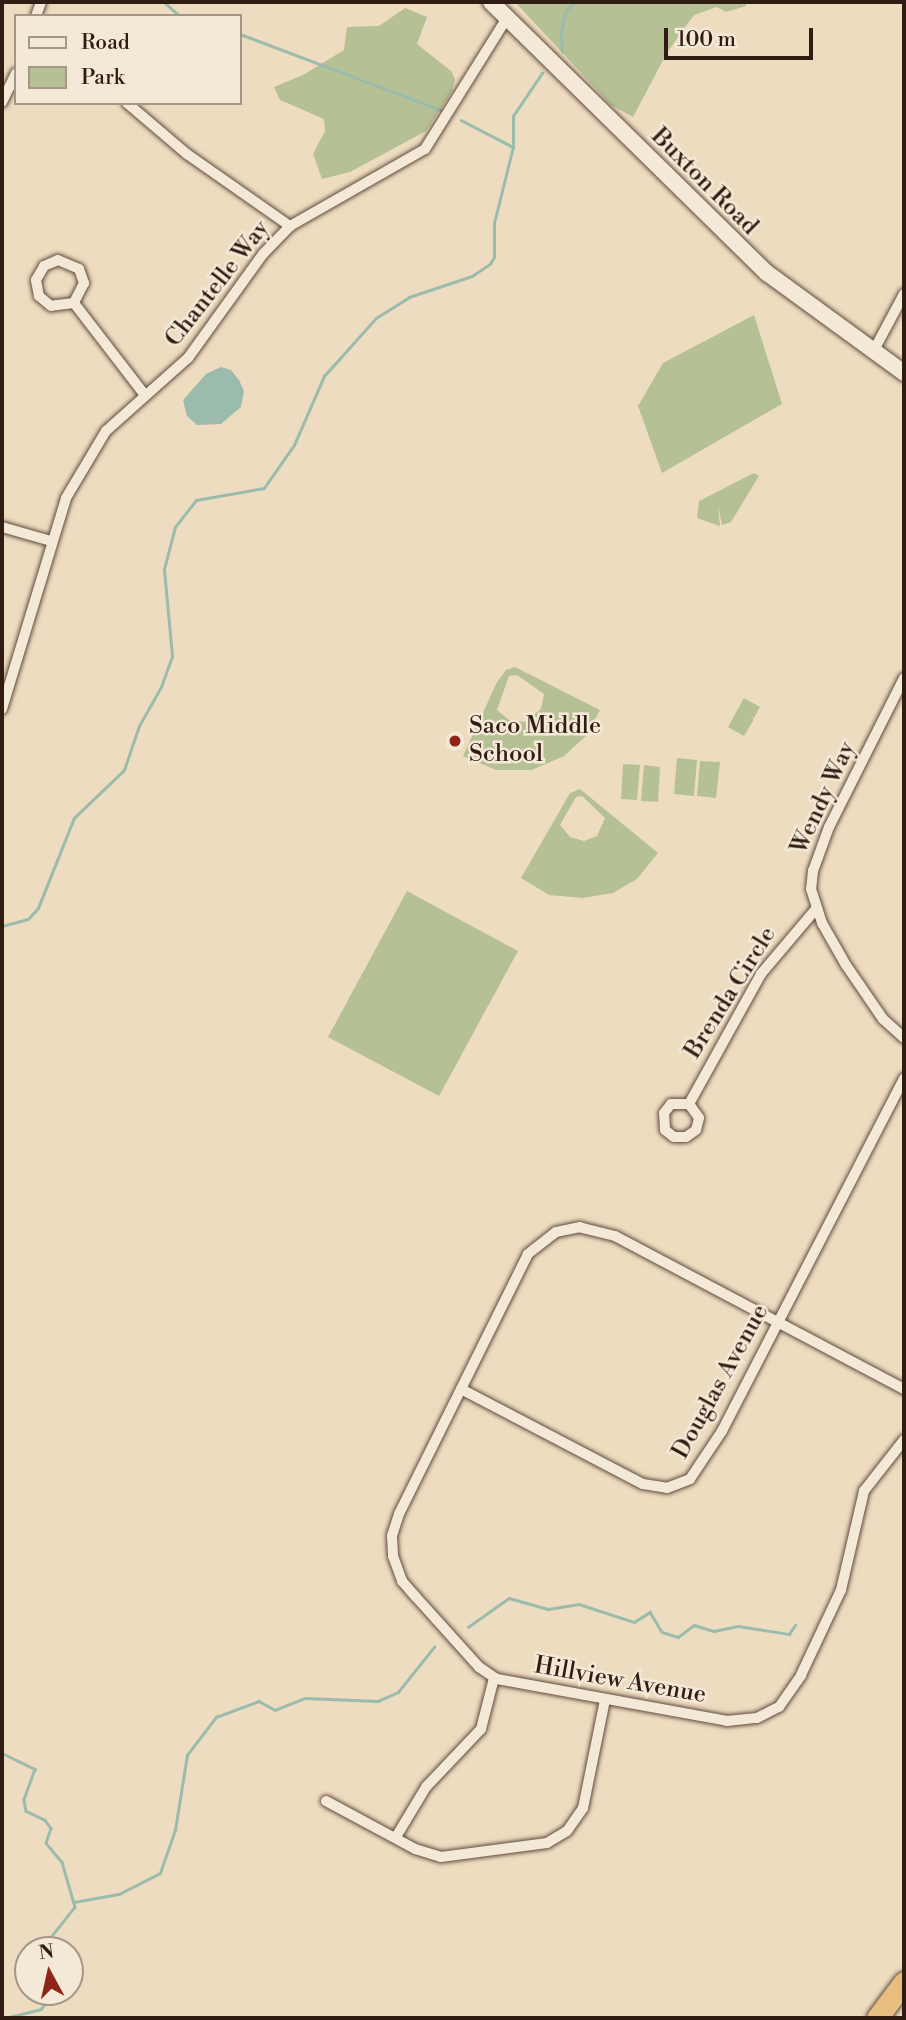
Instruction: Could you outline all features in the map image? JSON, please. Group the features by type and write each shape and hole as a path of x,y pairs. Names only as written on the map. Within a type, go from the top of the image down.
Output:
{"highway":[{"path":"877,2018 904,1982"}],"main road":[{"name":"Buxton Road","path":"491,2 744,253 788,291 904,373"}],"street":[{"name":"Chantelle Way","path":"2,709 51,541 86,460 116,419 188,358 263,254 290,226 425,149 507,18"},
{"path":"2,102 14,77"},
{"path":"129,105 195,161 290,226"},
{"path":"58,260 79,269 83,290 75,303 59,308 39,296 36,280 44,266 58,260"},
{"path":"873,352 904,294"},
{"path":"75,303 144,394"},
{"path":"2,527 51,541"},
{"name":"Wendy Way","path":"904,678 821,847 811,881 816,909 875,1009 904,1038"},
{"name":"Brenda Circle","path":"689,1104 761,974 816,909"},
{"name":"Douglas Avenue","path":"461,1389 643,1484 674,1487 690,1479 705,1462 904,1078"},
{"name":"Hillview Avenue","path":"904,1389 779,1320 615,1236 588,1228 565,1229 543,1238 528,1254 399,1514 392,1549 402,1581 479,1667 495,1678 605,1700 738,1721 764,1716 779,1707 801,1675 841,1590 864,1491 904,1440"},
{"path":"396,1837 426,1787 481,1728 495,1678"},
{"path":"326,1801 441,1857 529,1848 556,1839 583,1808 605,1700"}],"green space":[{"path":"515,2 746,2 746,6 726,12 717,7 694,15 668,51 633,117 611,105"},
{"path":"405,8 427,17 417,44 451,71 455,79 452,91 426,131 350,172 322,179 313,154 325,131 324,119 280,100 274,87 303,75 344,50 347,27 379,26"},
{"path":"754,315 782,404 662,473 638,406 663,363"},
{"path":"754,473 759,476 731,522 722,525 718,506 720,526 697,518 699,501"},
{"path":"515,667 600,710 586,736 564,756 532,770 496,770 463,756 497,682 506,670","holes":["517,675 544,694 541,709 525,722 509,720 497,710 509,676"]},
{"path":"744,698 760,707 754,718 750,716 754,719 744,736 728,727"},
{"path":"677,758 697,760 694,796 674,794"},
{"path":"700,761 720,762 716,798 697,796"},
{"path":"623,764 640,765 637,800 621,799"},
{"path":"644,765 660,767 658,802 641,801"},
{"path":"580,789 658,853 637,879 613,893 583,898 549,895 521,878 570,793","holes":["582,796 605,818 597,836 584,841 570,837 560,825 576,797"]},
{"path":"407,891 518,951 439,1096 328,1037"}],"shaded area":[{"path":"221,367 231,370 239,380 244,391 241,407 221,424 197,425 187,416 183,400 206,374"}],"waterway":[{"path":"164,2 178,14"},
{"path":"562,52 561,32 566,11 574,2"},
{"path":"242,35 441,110"},
{"path":"2,926 28,919 38,908 74,818 124,770 139,726 161,687 172,656 164,569 175,527 196,500 264,488 294,445 324,376 376,318 409,297 472,276 490,264 494,257 494,223 513,147 513,116 542,73"},
{"path":"461,120 513,147"},
{"path":"468,1627 509,1598 548,1609 579,1604 634,1622 650,1612 662,1632 678,1637 694,1625 714,1631 738,1626 789,1634 795,1625"},
{"path":"74,1902 119,1894 160,1873 175,1830 187,1755 216,1717 259,1701 275,1710 305,1698 378,1701 398,1692 434,1647"},
{"path":"2,1753 35,1769 24,1800 26,1811 45,1820 51,1828 46,1843 62,1862 75,1907 52,1936"},
{"path":"5,2018 41,2009 43,2006"}],"place":[{"name":"Saco Middle School","path":"455,741"}]}
